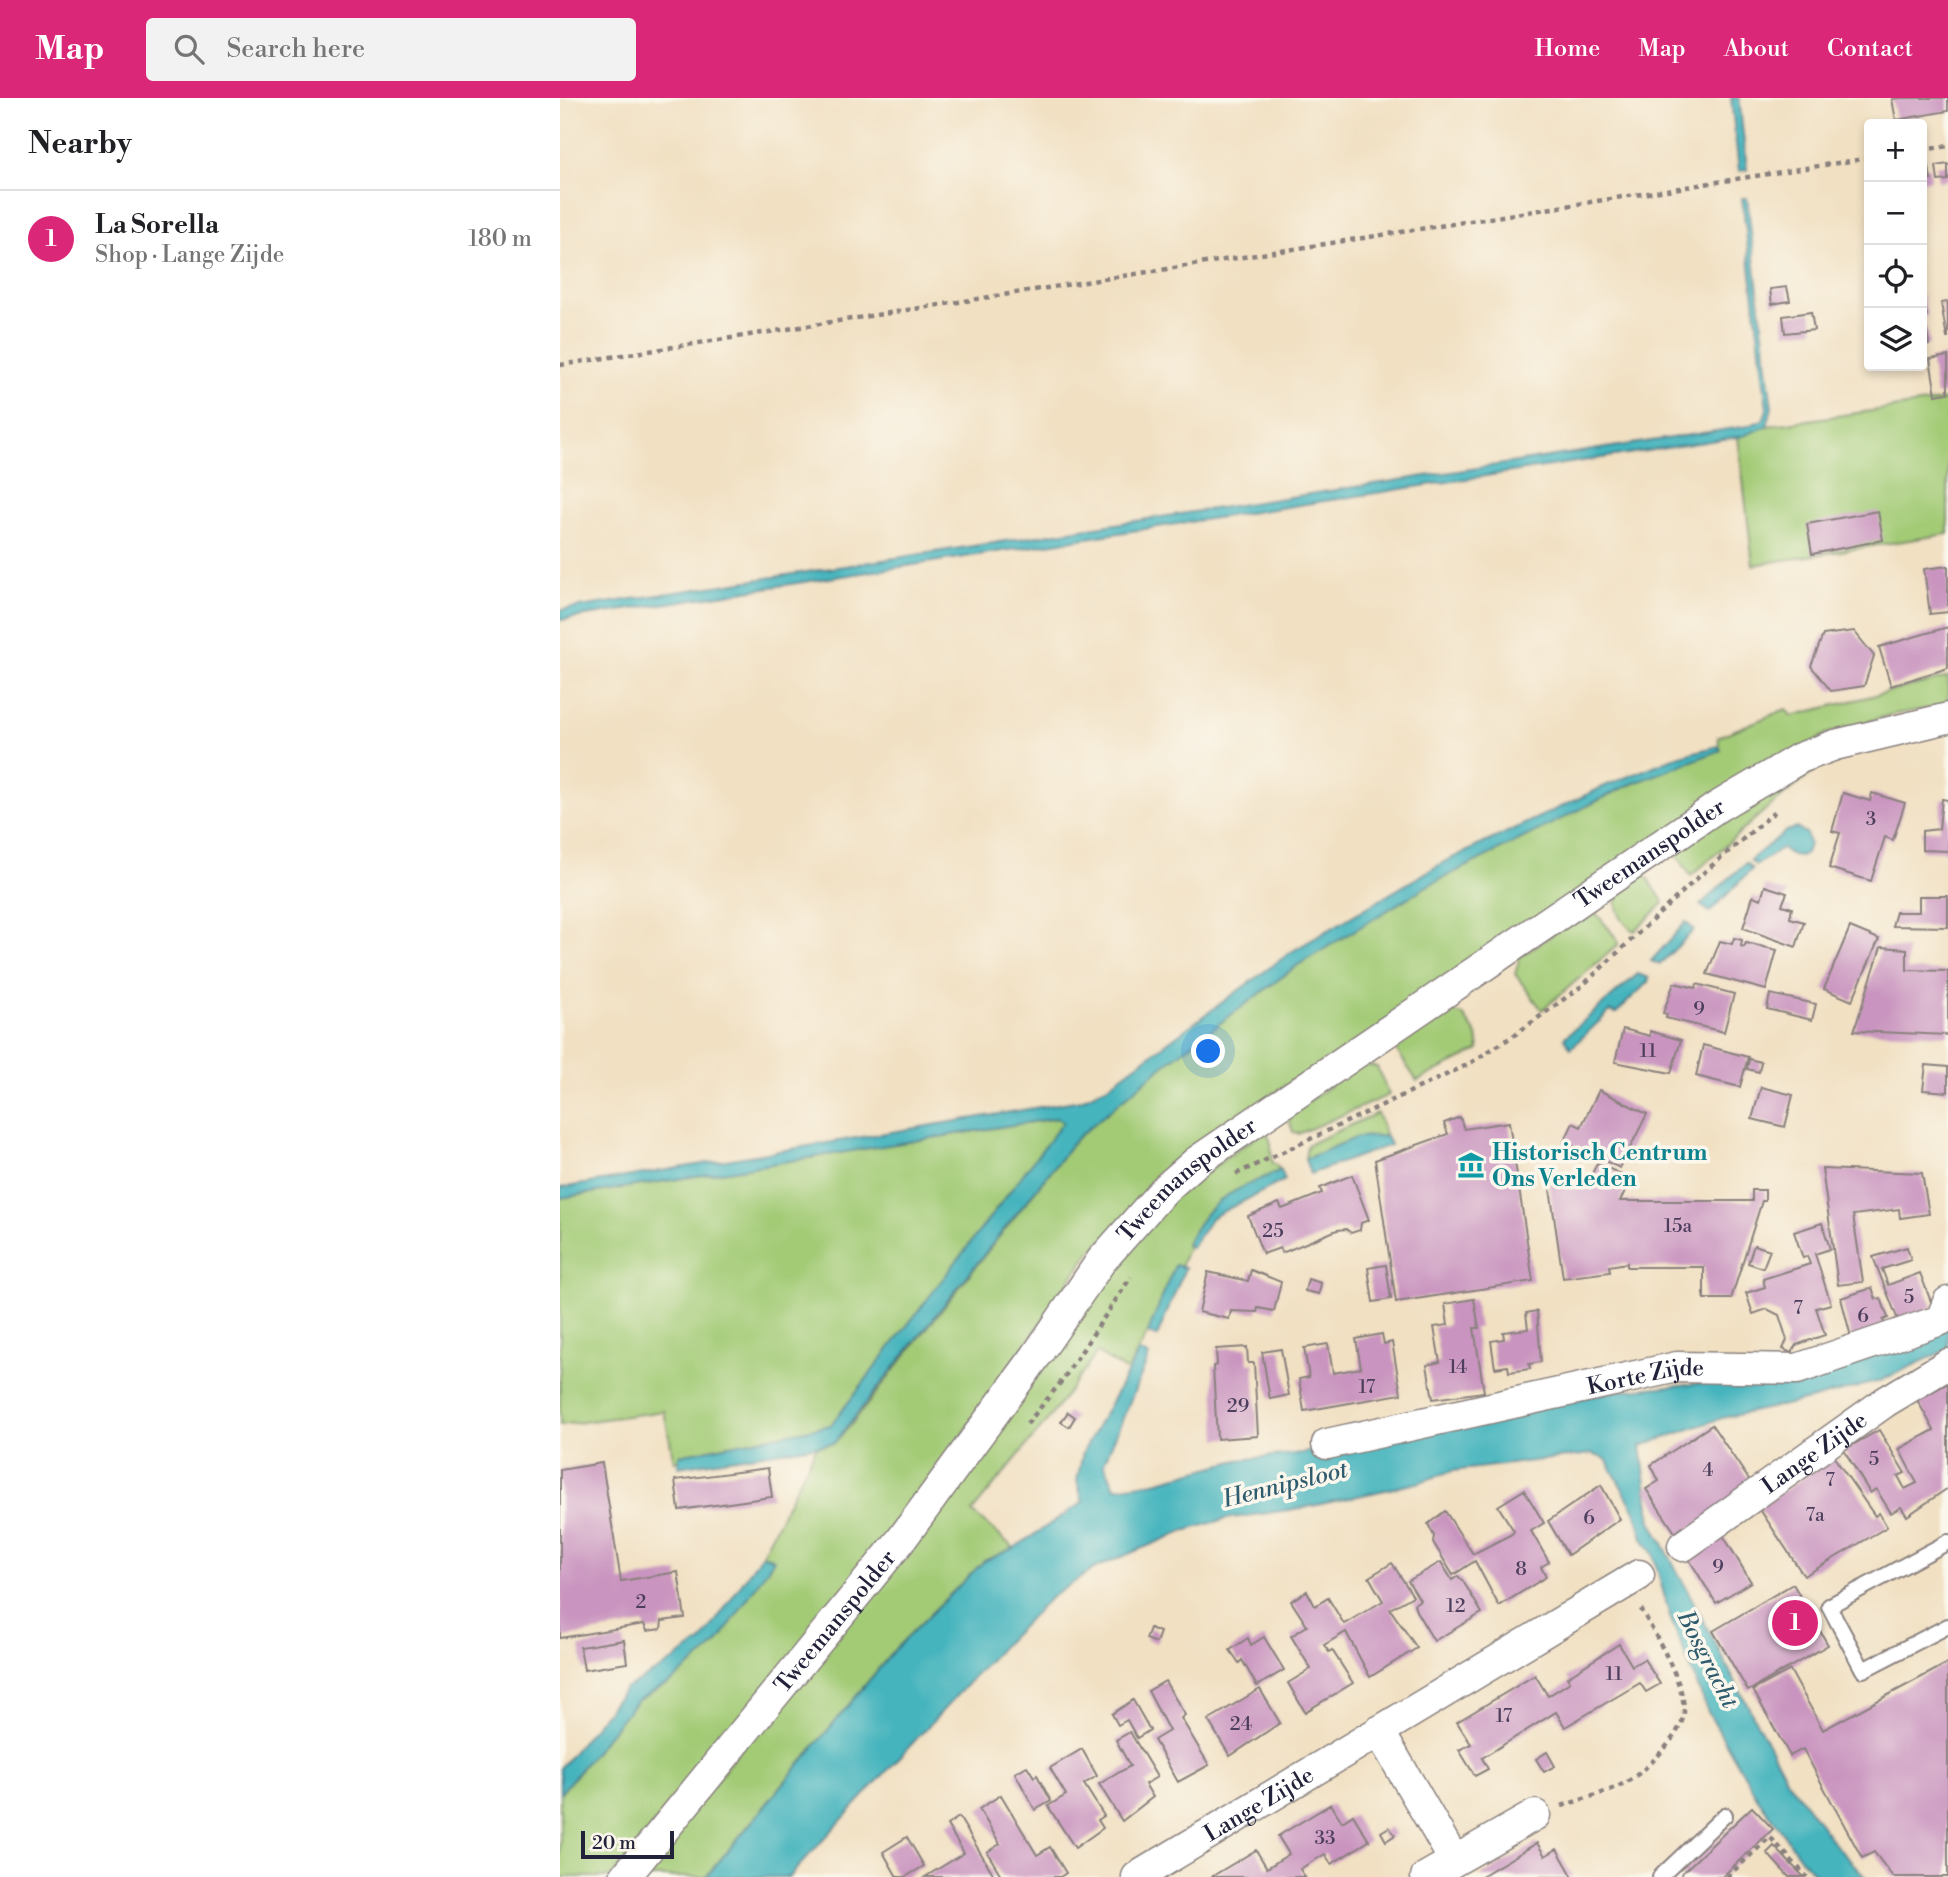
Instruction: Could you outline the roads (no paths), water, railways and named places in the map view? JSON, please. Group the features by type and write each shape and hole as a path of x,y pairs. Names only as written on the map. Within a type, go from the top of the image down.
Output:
{"street":[{"name":"Tweemanspolder","path":"625,1877 901,1540 1101,1261 1164,1190 1196,1162 1717,807 1800,758 1835,744 1948,718"},
{"name":"Korte Zijde","path":"1327,1444 1677,1367 1797,1369 1941,1320 1948,1302"},
{"name":"Lange Zijde","path":"1683,1546 1885,1402 1948,1364"},
{"name":"Lange Zijde","path":"1137,1877 1633,1578"},
{"path":"1379,1731 1454,1860"},
{"path":"1426,1877 1535,1815"}],"lane":[{"path":"1948,1542 1829,1606 1863,1670 1948,1626"},
{"path":"1660,1877 1725,1815"}],"water":[{"path":"1731,98 1739,98 1747,170 1739,171"},
{"path":"1742,198 1747,198 1772,408 1767,426 1743,436 560,620 560,610 1748,426 1763,420 1767,409"},
{"path":"1718,746 1721,750 1629,785 1427,886 1298,965 1164,1065 1077,1138 834,1443 678,1467 679,1455 831,1425 1063,1122 1056,1118 560,1198 560,1188 1081,1100 1108,1086 1291,952 1446,861 1605,786 1676,757"},
{"path":"1797,828 1806,833 1809,843 1806,854 1793,855 1782,848 1756,865 1750,860 1786,831"},
{"path":"1746,863 1752,869 1710,912 1700,905"},
{"path":"1686,922 1694,930 1660,964 1651,961"},
{"path":"1638,974 1649,978 1648,982 1616,1013 1610,1011 1571,1048 1564,1038"},
{"path":"1386,1136 1390,1145 1310,1174 1305,1159 1358,1137"},
{"path":"1281,1170 1285,1180 1212,1217 1191,1248 1186,1245 1214,1205 1237,1190"},
{"path":"1175,1265 1185,1268 1157,1337 1148,1333"},
{"path":"1948,1321 1948,1349 1880,1381 1809,1400 1722,1418 1641,1446 1651,1521 1787,1780 1838,1848 1866,1877 1819,1877 1803,1861 1757,1797 1708,1712 1670,1617 1653,1554 1643,1538 1635,1511 1606,1459 1592,1454 1452,1471 1417,1483 1303,1508 1225,1519 1184,1531 1097,1567 1050,1598 1005,1643 789,1877 706,1877 896,1648 984,1561 1014,1548 1083,1502 1077,1481 1083,1452 1139,1352 1149,1356 1104,1463 1115,1488 1155,1482 1238,1460 1302,1453 1616,1391 1747,1379"},
{"path":"762,1554 774,1559 717,1644 671,1682 636,1701 560,1794 560,1768 625,1689 702,1641"}],"place":[{"name":"Historisch Centrum Ons Verleden","path":"1471,1165"},
{"name":"La Sorella","path":"1795,1623"}],"water label":[{"name":"Hennipsloot","path":"1285,1484"},
{"name":"Bosgracht","path":"1708,1659"}]}
